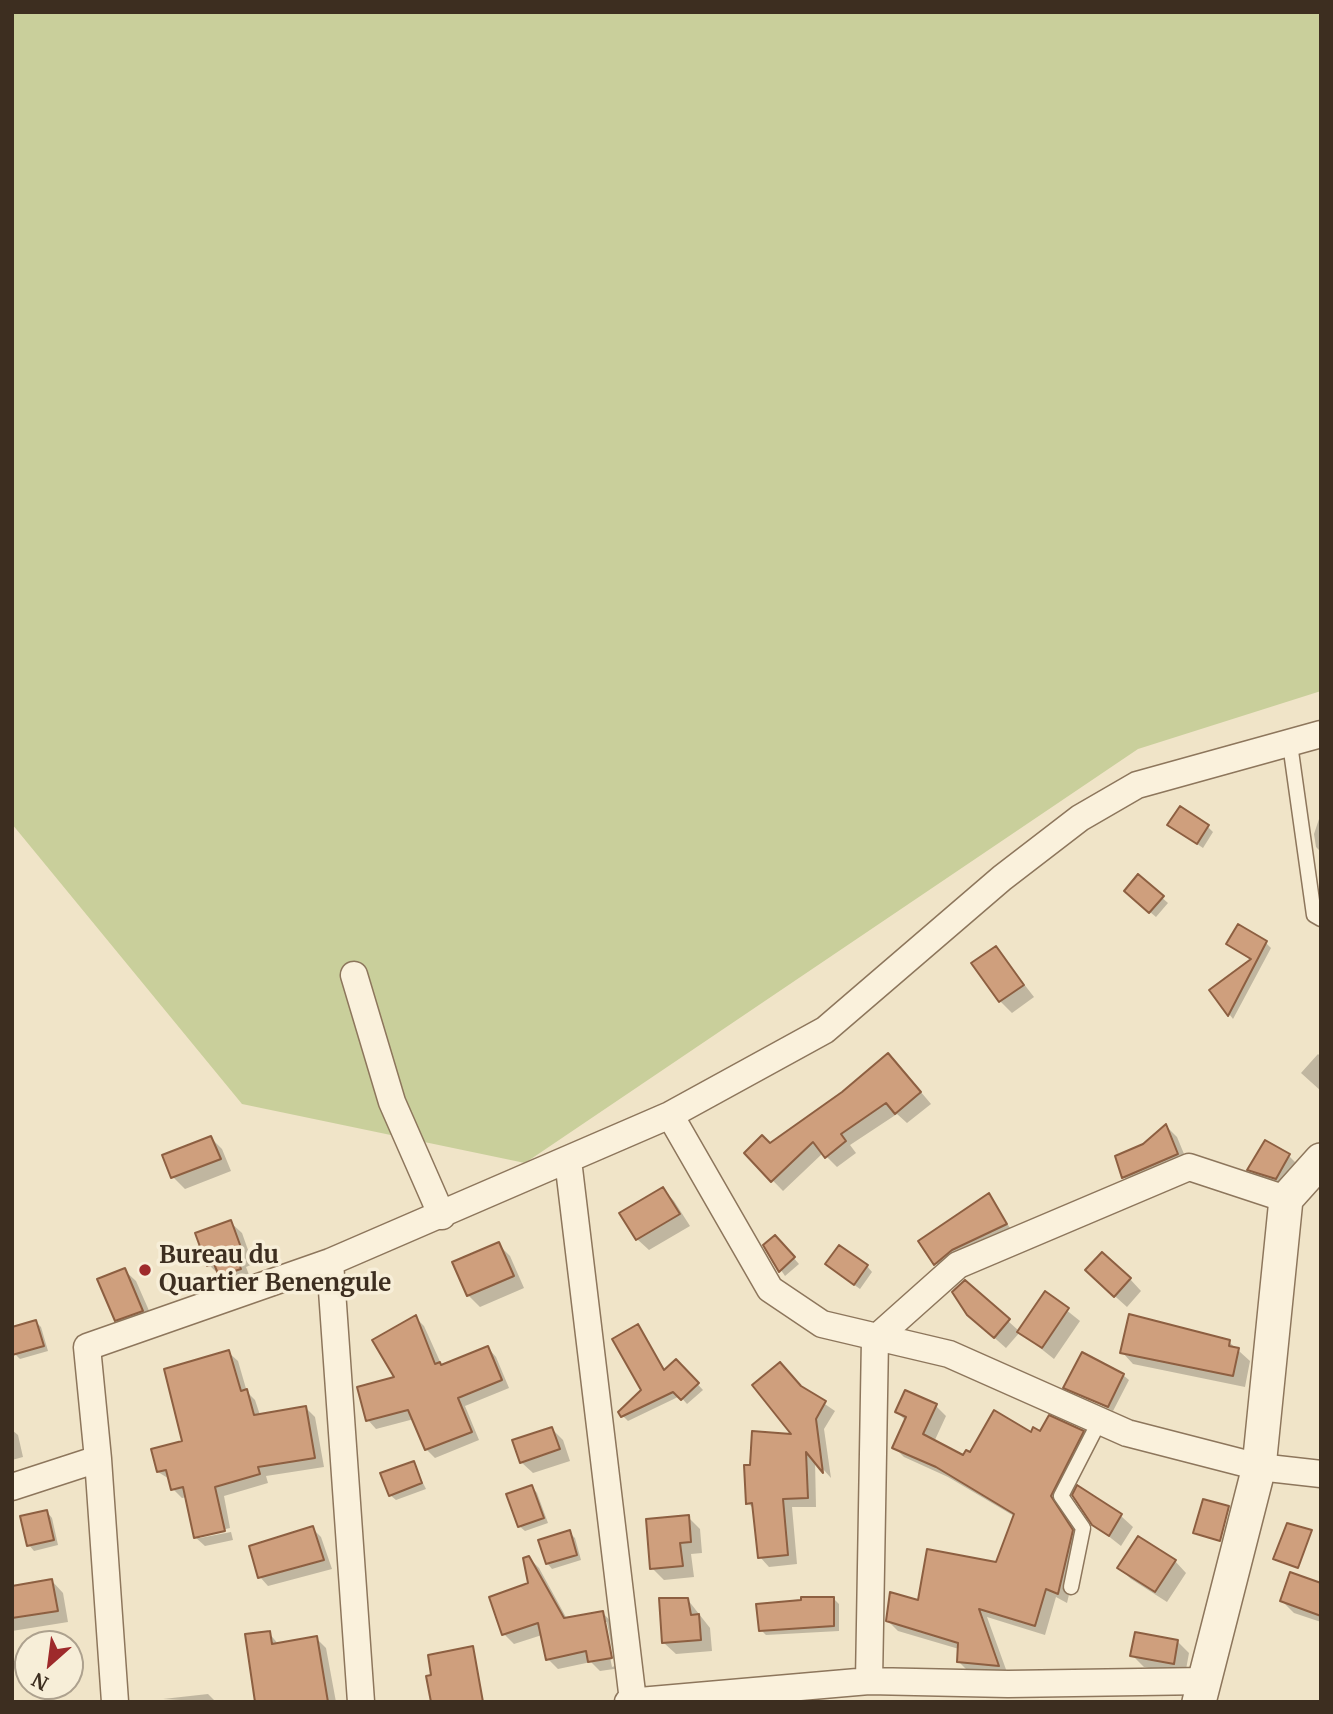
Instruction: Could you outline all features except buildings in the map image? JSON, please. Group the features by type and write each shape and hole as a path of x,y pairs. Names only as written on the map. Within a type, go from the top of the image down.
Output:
{"street":[{"path":"115,1702 98,1459 87,1348 330,1262 442,1216 670,1115 825,1030 1002,878 1080,818 1137,785 1321,734"},
{"path":"354,975 391,1102 442,1216"},
{"path":"670,1115 770,1289 822,1324 875,1339 949,1354 1127,1433 1259,1467 1321,1474"},
{"path":"568,1160 630,1701 765,1695 869,1681 1010,1693 1202,1691 1259,1467 1286,1199 1321,1160"},
{"path":"869,1681 875,1339 958,1265 1189,1167 1286,1199"},
{"path":"330,1262 361,1702"},
{"path":"12,1487 98,1459"}],"lane":[{"path":"1290,744 1314,915 1321,919"},
{"path":"1071,1587 1083,1528 1062,1496 1100,1420"}],"green space":[{"path":"12,12 1321,12 1321,691 1138,749 525,1163 242,1104 12,824"}],"place":[{"name":"Bureau du Quartier Benengule","path":"145,1270"}]}
